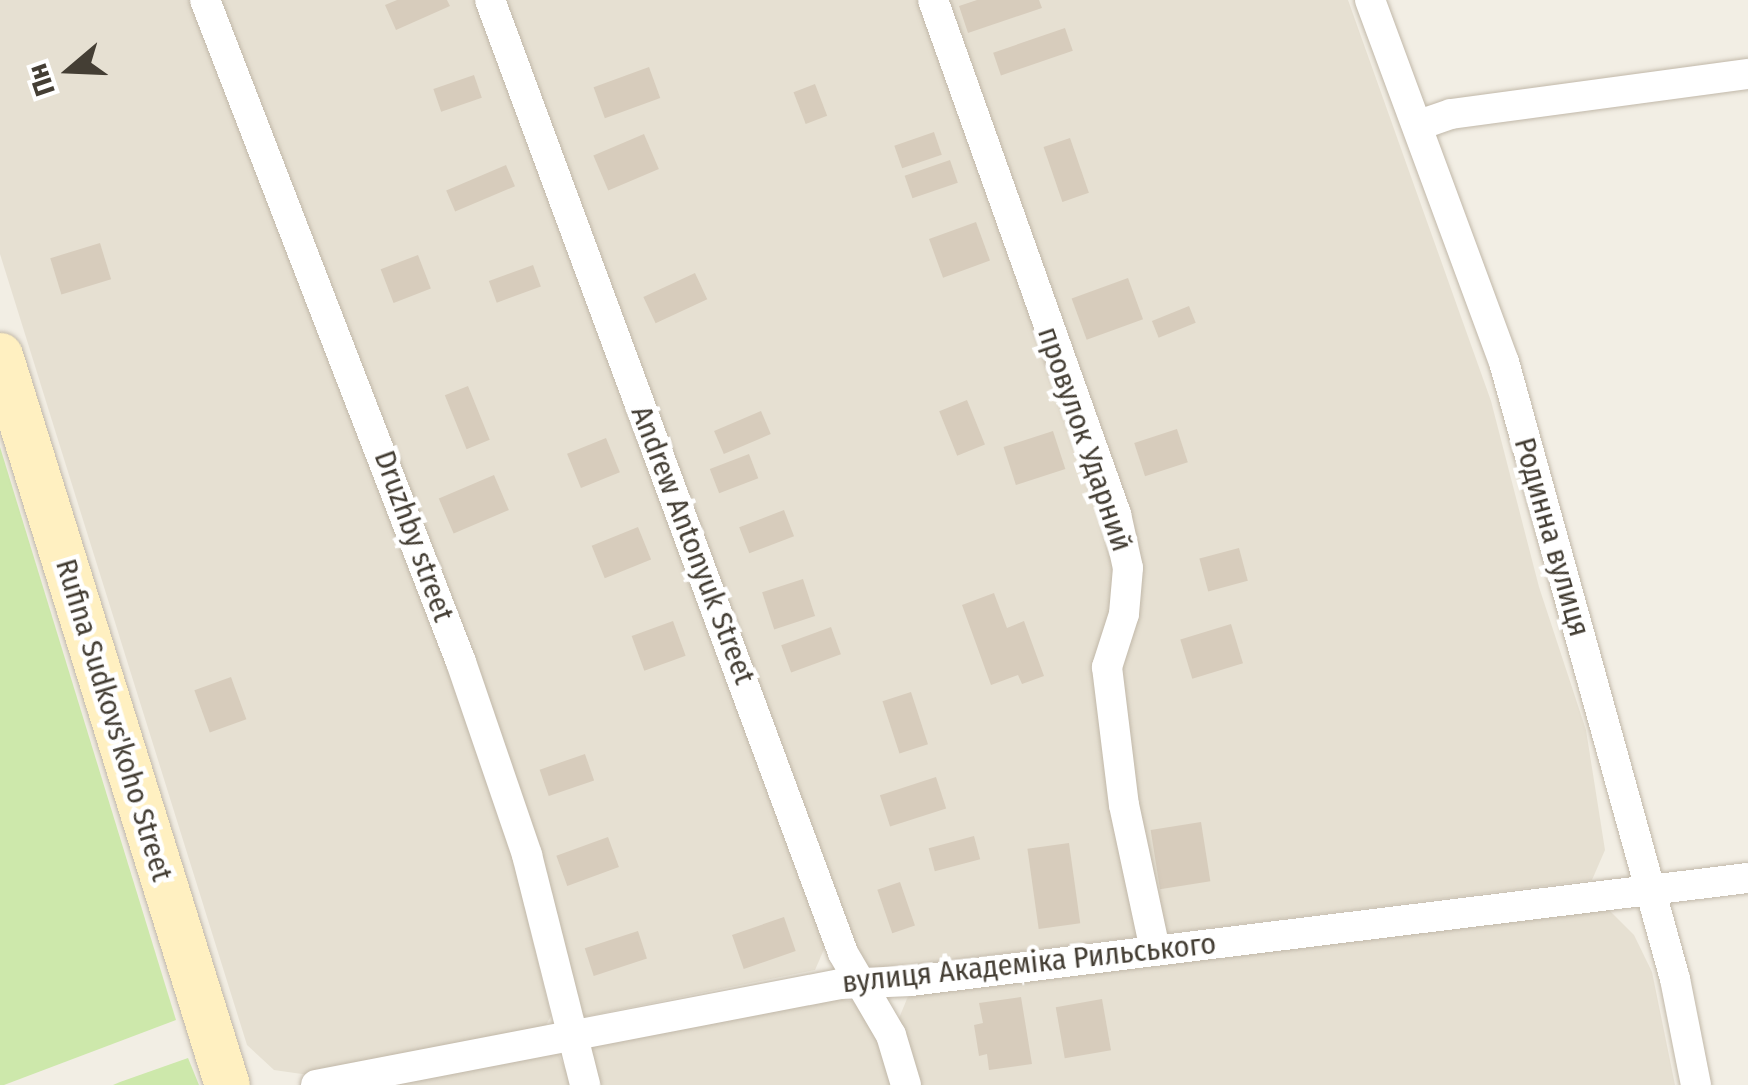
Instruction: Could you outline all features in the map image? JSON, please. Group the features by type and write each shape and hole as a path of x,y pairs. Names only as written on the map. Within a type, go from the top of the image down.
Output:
{"street":[{"name":"Druzhby street","path":"205,0 460,662 527,855 585,1085"},
{"name":"Andrew Antonyuk Street","path":"490,0 843,953 891,1035 906,1085"},
{"name":"провулок Ударний","path":"933,0 1116,514 1128,568 1124,614 1107,667 1124,805 1155,949"},
{"name":"Родинна вулиця","path":"1370,0 1504,362 1647,890 1675,978 1696,1085"},
{"path":"1418,126 1451,114 1748,74"},
{"name":"Rufina Sudkovs'koho Street","path":"0,355 227,1085"},
{"name":"вулиця Академіка Рильського","path":"316,1085 570,1033 862,984 1748,878"}],"shaded area":[{"path":"0,0 196,0 338,355 509,844 551,1016 545,1027 309,1075 274,1070 247,1045 0,254"},
{"path":"212,0 480,0 825,947 815,970 578,1018"},
{"path":"499,0 1348,0 1491,401 1539,587 1586,730 1605,850 1592,880 870,970 856,958 828,868"},
{"path":"1607,908 1634,935 1652,972 1675,1085 918,1085 897,1023 909,994"},
{"path":"833,999 852,1001 873,1022 898,1085 600,1085 590,1047"},
{"path":"556,1049 573,1085 373,1085"}],"green space":[{"path":"0,447 176,1020 4,1085 0,1085"},
{"path":"188,1058 199,1085 113,1085 120,1082"}],"building":[{"path":"397,0 447,0 450,6 396,30 385,5"},
{"path":"977,0 1039,0 1042,8 968,33 959,6"},
{"path":"1065,28 1073,51 1001,75 993,53"},
{"path":"649,67 660,98 605,118 594,87"},
{"path":"474,75 482,98 441,112 433,89"},
{"path":"815,84 827,116 806,124 794,92"},
{"path":"934,132 942,155 902,168 894,146"},
{"path":"644,134 659,169 608,190 593,155"},
{"path":"1070,138 1089,193 1062,202 1044,147"},
{"path":"950,160 958,183 912,198 905,176"},
{"path":"506,165 515,186 455,212 446,190"},
{"path":"976,222 990,261 943,278 929,239"},
{"path":"100,243 111,279 61,295 50,258"},
{"path":"418,255 431,289 394,303 381,269"},
{"path":"533,265 541,287 497,303 489,281"},
{"path":"695,273 707,299 656,323 643,297"},
{"path":"1128,278 1143,319 1087,340 1072,299"},
{"path":"1189,306 1196,323 1159,338 1152,321"},
{"path":"468,386 490,440 467,449 445,395"},
{"path":"967,400 985,445 957,456 939,411"},
{"path":"761,411 771,434 724,454 714,431"},
{"path":"1177,429 1188,462 1145,476 1134,443"},
{"path":"1053,431 1065,469 1016,485 1004,447"},
{"path":"606,438 620,472 581,488 567,454"},
{"path":"749,454 758,478 719,493 710,469"},
{"path":"494,475 509,510 454,533 439,498"},
{"path":"784,510 794,536 749,553 739,527"},
{"path":"638,527 651,559 605,578 592,546"},
{"path":"1239,548 1248,581 1208,591 1199,559"},
{"path":"803,579 815,616 774,629 762,592"},
{"path":"994,593 1007,628 1024,621 1044,676 1022,684 1018,675 991,685 962,605"},
{"path":"673,621 686,656 644,671 632,636"},
{"path":"1231,624 1243,663 1192,679 1180,639"},
{"path":"831,627 841,654 791,672 781,645"},
{"path":"231,677 246,719 210,733 194,690"},
{"path":"911,692 928,744 899,754 882,701"},
{"path":"585,754 594,780 549,796 540,770"},
{"path":"936,777 946,808 890,827 880,795"},
{"path":"1201,822 1210,881 1160,889 1151,830"},
{"path":"974,836 980,859 935,871 929,848"},
{"path":"608,837 619,867 567,886 556,856"},
{"path":"1069,843 1080,923 1039,929 1027,849"},
{"path":"900,882 915,925 892,933 877,890"},
{"path":"784,917 796,951 744,969 732,935"},
{"path":"638,931 647,959 594,976 585,948"},
{"path":"1021,997 1032,1064 989,1070 987,1054 979,1056 974,1025 983,1023 979,1003"},
{"path":"1102,999 1111,1050 1065,1058 1056,1007"}]}
